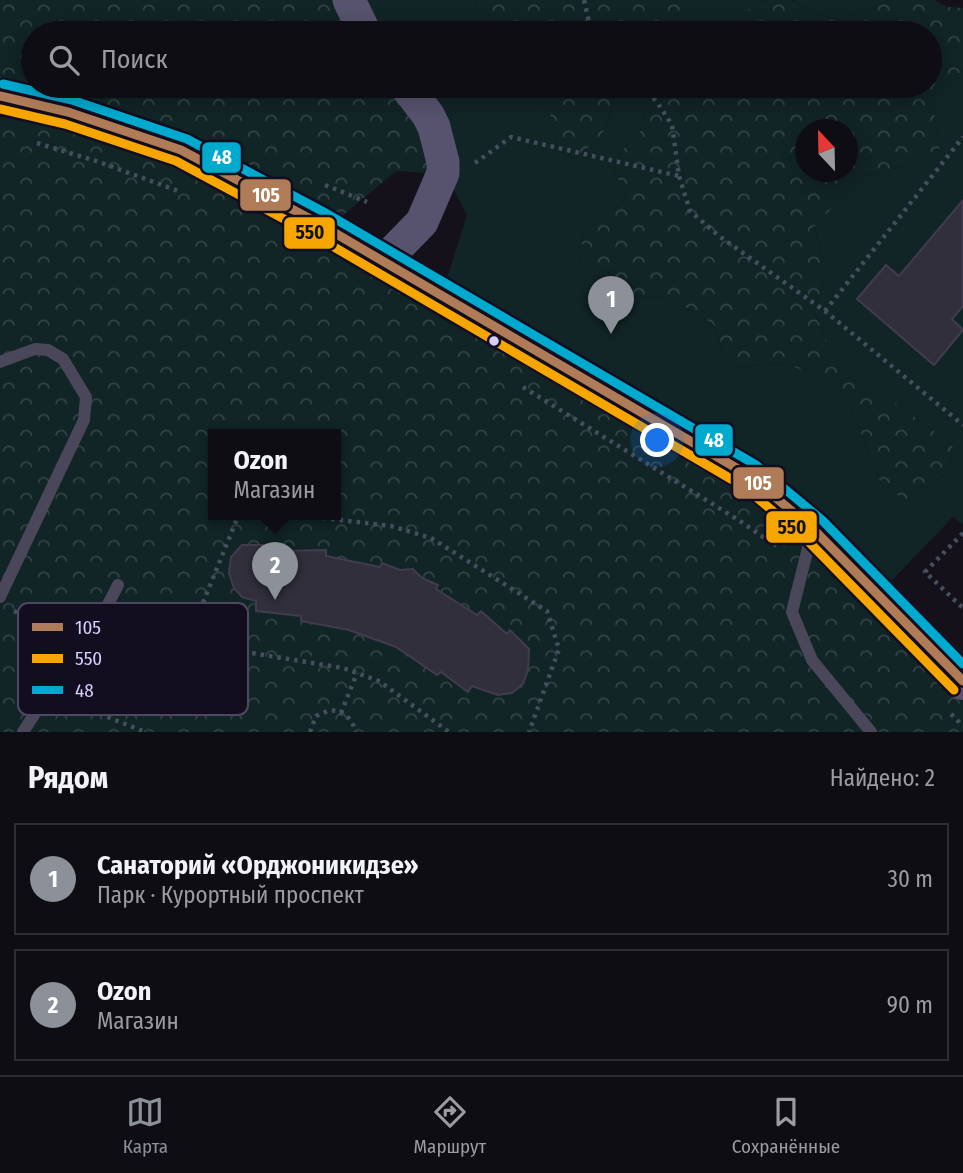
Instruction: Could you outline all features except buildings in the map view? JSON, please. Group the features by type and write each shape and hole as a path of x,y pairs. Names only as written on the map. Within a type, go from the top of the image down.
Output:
{"main road":[{"path":"0,96 68,112 181,150 316,222 750,476 813,529 954,694"}],"street":[{"path":"349,0 359,21"},
{"path":"382,262 422,222 443,173 443,162 428,115 415,98"}],"lane":[{"path":"0,362 36,349 48,350 63,359 86,397 84,420 0,597"},
{"path":"813,529 792,612 812,660 871,732"},
{"path":"109,603 118,585"},
{"path":"23,732 34,715"}],"path":[{"path":"584,0 589,21"},
{"path":"653,98 672,125 679,176 691,211 719,236 825,311 963,425"},
{"path":"443,162 473,164 511,137 679,176"},
{"path":"825,311 963,137"},
{"path":"32,141 99,162 191,197"},
{"path":"519,384 740,521 804,566"},
{"path":"203,603 237,520"},
{"path":"340,520 391,526 431,538 547,611 559,649 529,732"},
{"path":"963,533 925,572 963,608"},
{"path":"248,652 343,668 379,681 449,732"},
{"path":"341,713 357,673"},
{"path":"954,694 963,726"},
{"path":"310,732 316,716 331,710 351,720 355,732"},
{"path":"103,715 145,732"}],"green space":[{"path":"0,0 351,0 362,21 21,21 21,98 412,98 445,174 396,171 324,231 747,477 963,677 963,732 0,732"},
{"path":"351,0 476,0 474,6 496,19 495,21 362,21"},
{"path":"476,0 693,0 668,21 495,21 474,6"},
{"path":"693,0 767,0 752,4 741,21 668,21"},
{"path":"767,0 792,0 811,12 839,20 890,0 934,0 947,7 963,8 963,71 942,82 942,21 741,21 752,4"},
{"path":"793,0 890,0 839,20 811,12"},
{"path":"963,71 963,525 953,517 877,596 747,477 441,297 467,215 445,174 412,98 540,98 553,120 557,149 576,158 602,136 615,98 649,98 639,136 624,148 614,169 626,199 583,233 580,263 628,298 668,297 713,324 723,353 735,367 783,364 832,378 849,404 883,489 908,500 949,471 953,445 873,386 828,344 814,311 827,272 814,227 863,176 905,166 940,149 934,98 942,98 942,81"},
{"path":"540,98 615,98 602,136 576,158 557,149 553,121"},
{"path":"649,98 934,98 940,149 905,166 863,176 858,181 858,119 795,119 795,182 857,182 814,228 827,272 814,311 828,344 873,386 953,445 949,471 908,500 883,489 849,404 783,364 735,367 723,353 713,324 668,297 628,298 580,263 583,233 626,199 614,169 624,148 639,136"}],"transit line":[{"name":"48","path":"3,84 21,88"},
{"name":"105","path":"0,96 68,112 181,150 316,222 750,476 813,529 963,681"},
{"name":"48","path":"63,98 187,139 322,211 756,465 822,520 963,664"},
{"name":"550","path":"0,109 65,124 176,161 310,233 743,486 805,538 954,690"}],"place":[{"name":"Санаторий «Орджоникидзе»","path":"611,334"},
{"name":"Ozon","path":"275,600"}]}
